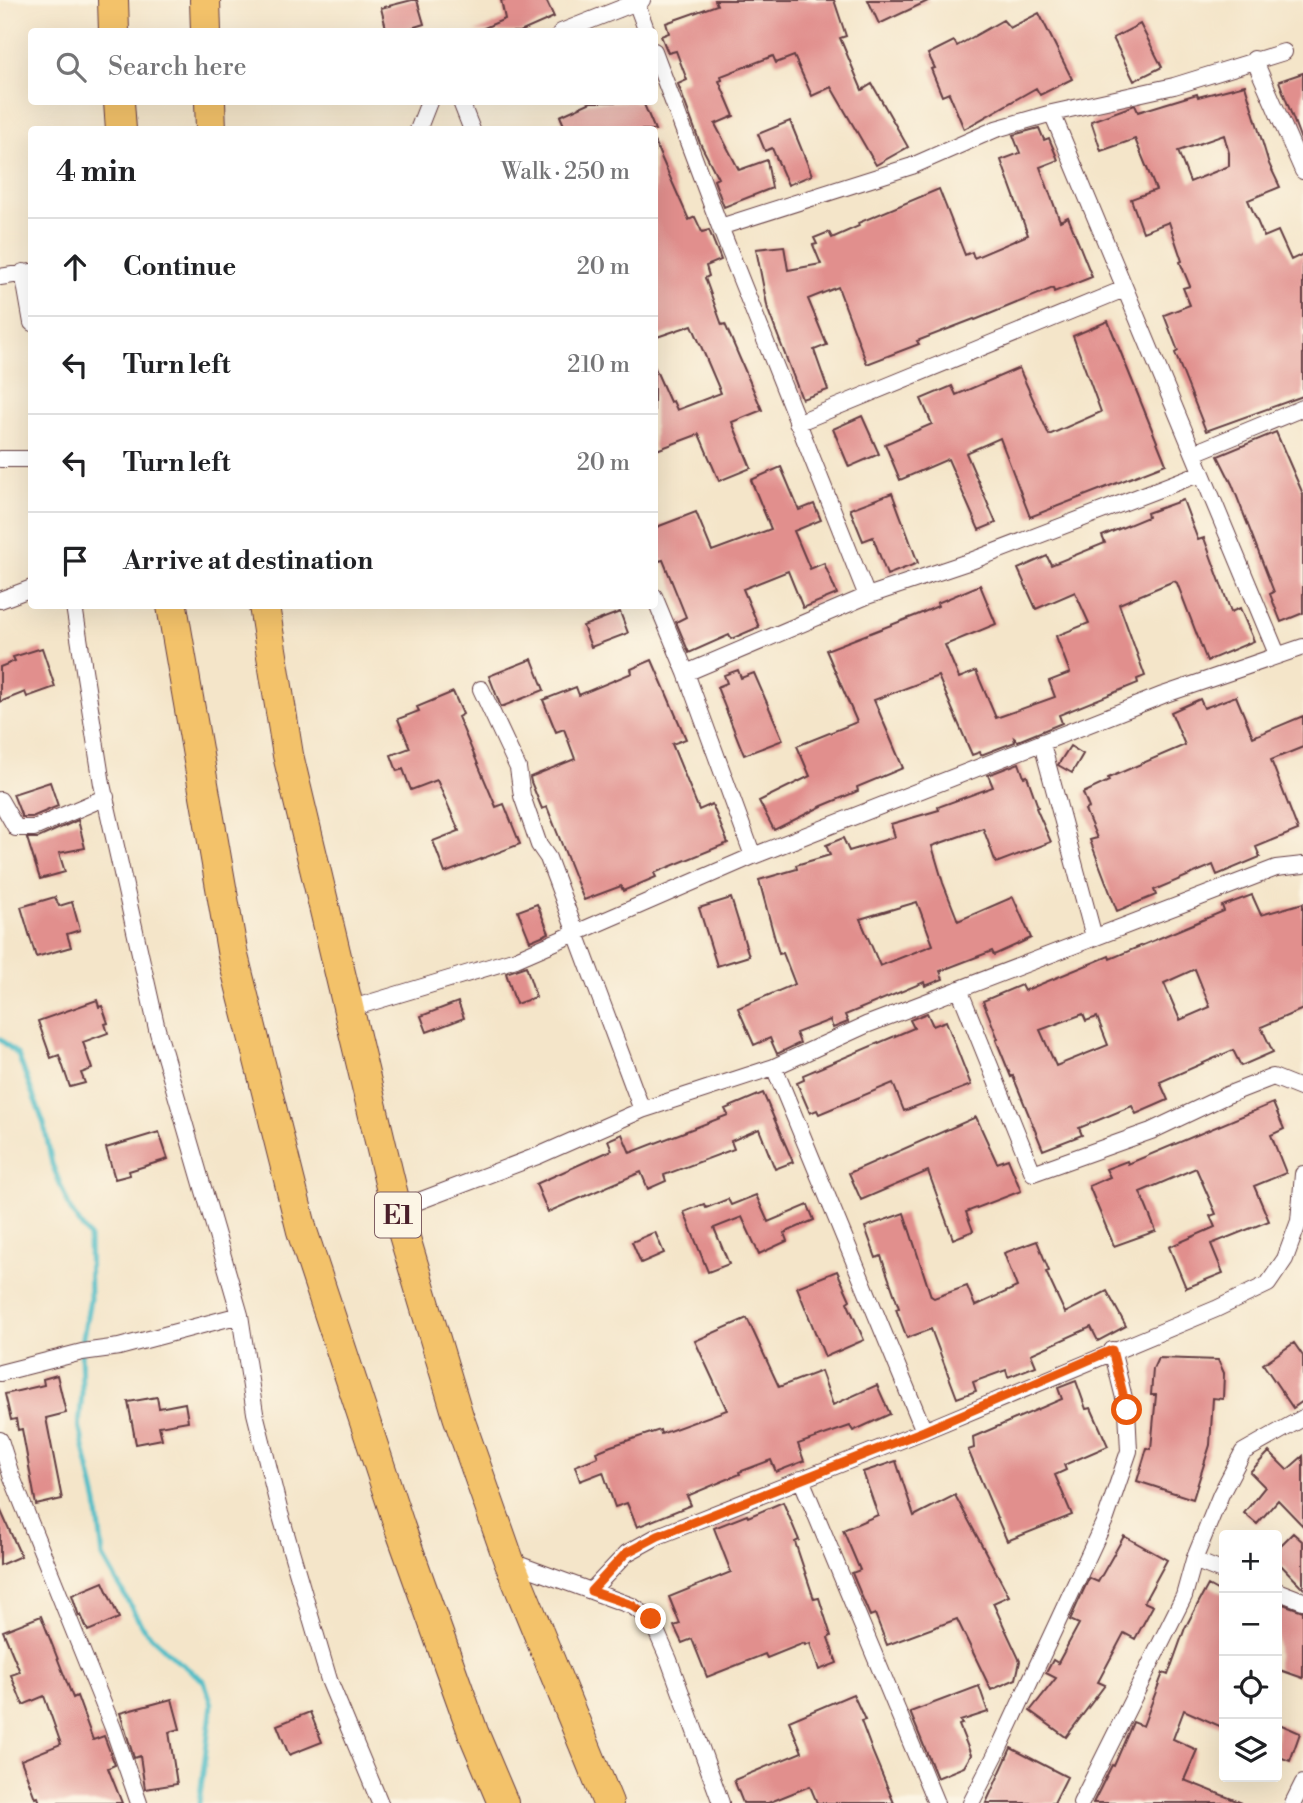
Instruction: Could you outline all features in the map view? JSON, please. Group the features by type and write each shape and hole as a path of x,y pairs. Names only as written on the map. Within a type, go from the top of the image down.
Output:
{"highway":[{"path":"113,0 114,28"},
{"path":"205,0 206,28"},
{"path":"119,105 121,126"},
{"path":"210,105 211,126"},
{"path":"173,609 233,956 302,1231 400,1528 473,1732 503,1803"},
{"name":"E1","path":"264,609 288,755 396,1208 458,1416 509,1561 608,1803"}],"street":[{"path":"571,28 639,1 646,28"},
{"path":"720,228 912,166 996,129 1052,113 1174,86 1254,59 1284,52"},
{"path":"1254,59 1303,172"},
{"path":"658,62 720,228 867,596"},
{"path":"420,126 428,105"},
{"path":"462,105 470,126"},
{"path":"1052,113 1277,654"},
{"path":"0,277 27,272"},
{"path":"797,423 1124,289"},
{"path":"1194,453 1303,408"},
{"path":"0,459 28,459"},
{"path":"685,673 867,596 971,561 1201,473"},
{"path":"0,600 28,590"},
{"path":"658,606 753,856"},
{"path":"74,609 106,797 157,1029 240,1315 255,1413 279,1513 328,1680 380,1803"},
{"path":"349,1009 516,959 753,856 1163,695 1303,647"},
{"path":"481,689 518,768 522,796 539,845 548,858 642,1110"},
{"path":"1042,744 1094,937"},
{"path":"0,800 16,828 34,828 106,797"},
{"path":"419,1200 540,1155 642,1110 774,1067 866,1025 1276,868 1303,865"},
{"path":"959,989 1033,1173 1151,1131 1227,1095 1273,1077 1303,1089"},
{"path":"774,1067 924,1431"},
{"path":"591,1591 626,1553 658,1536 924,1431 1268,1284 1285,1259 1301,1220 1303,1174"},
{"path":"0,1373 82,1352 119,1347 240,1315"},
{"path":"971,1803 1105,1518 1129,1451 1127,1410 1112,1350"},
{"path":"1081,1803 1184,1596 1194,1560 1221,1494 1243,1452 1303,1418"},
{"path":"0,1440 20,1499 109,1717 139,1803"},
{"path":"801,1479 936,1803"},
{"path":"1194,1560 1219,1570"},
{"path":"509,1561 632,1605 651,1619 669,1660 721,1803"},
{"path":"1282,1593 1303,1601"},
{"path":"1293,1803 1303,1783"}],"building":[{"path":"417,0 424,24 411,28 386,28 381,8"},
{"path":"501,0 546,0 554,17 529,28 484,28 505,19"},
{"path":"715,0 834,0 846,36 840,38 862,90 872,84 908,147 876,165 831,87 812,96 794,56 776,63 773,56 721,76 722,80 719,81 734,116 715,124 739,170 767,160 772,188 724,207 714,180 718,178 700,143 678,84 687,80 676,51 668,53 661,36 669,33 666,23 717,5"},
{"path":"868,0 930,0 879,24"},
{"path":"1039,13 1072,79 1040,95 1036,88 964,129 949,93 942,96 931,69 935,68 928,54 954,41 957,46 1003,20 1010,28"},
{"path":"1140,24 1162,67 1134,81 1113,38"},
{"path":"1303,73 1303,145 1279,81"},
{"path":"1245,85 1269,164 1280,187 1248,200 1264,237 1278,231 1291,260 1303,254 1303,396 1206,431 1175,353 1178,351 1164,315 1190,305 1183,288 1190,286 1169,222 1143,232 1131,199 1156,190 1135,139 1101,151 1091,121 1135,105 1138,112 1197,94 1198,97","holes":["1224,135 1229,166 1190,182 1178,151"]},
{"path":"584,105 644,105 653,126 564,126 560,116"},
{"path":"790,121 812,175 788,185 772,148 765,151 758,134"},
{"path":"1039,128 1044,140 1049,138 1058,160 1040,167 1060,221 1068,217 1092,277 1054,292 1053,288 917,341 919,344 867,364 838,287 808,299 827,345 814,350 828,390 802,399 768,310 756,249 784,246 788,270 821,264 813,245 817,244 814,238 829,232 832,238 859,226 858,223 939,189 965,255 972,252 974,258 1028,235 1001,160 1020,153 1013,135"},
{"path":"658,150 689,220 695,217 702,232 709,230 721,260 706,266 709,276 705,278 722,325 725,324 762,410 732,422 751,468 719,481 699,434 658,449 658,375 670,402 673,401 677,410 721,393 692,325 658,337"},
{"path":"1108,321 1166,464 1030,517 1000,438 966,453 996,523 979,530 948,459 900,480 885,444 932,424 921,399 952,386 956,395 1019,368 1049,435 1101,412 1073,336"},
{"path":"862,416 879,454 849,467 833,429"},
{"path":"1276,432 1303,494 1303,613 1281,622 1270,594 1274,592 1232,484 1218,456"},
{"path":"781,467 799,510 814,504 821,520 794,531 810,569 824,563 837,594 803,608 788,571 743,589 759,627 731,639 729,635 689,653 676,622 686,617 663,560 658,559 658,526 696,512 712,551 771,529 751,480"},
{"path":"892,493 918,563 887,575 873,537 863,541 850,509"},
{"path":"1183,500 1198,540 1204,538 1231,612 1240,608 1254,641 1207,661 1174,581 1119,604 1145,676 1137,679 1138,683 1059,715 1062,723 1018,741 1014,738 1015,742 981,755 980,752 972,755 938,676 874,700 903,768 857,787 858,791 774,830 759,801 810,776 797,746 857,722 826,650 917,615 938,606 937,603 980,585 996,624 945,645 959,678 976,671 996,718 1055,697 1049,681 1070,673 1056,636 1089,623 1075,592 1036,609 1018,569 1047,556 1051,565 1105,543 1102,536 1148,517 1147,513"},
{"path":"620,612 628,633 591,647 583,626"},
{"path":"42,648 55,687 27,697 25,692 0,702 0,667 15,661 13,657"},
{"path":"532,659 544,690 501,707 489,676"},
{"path":"652,660 686,739 672,744 699,810 712,804 728,843 654,873 656,877 623,891 621,886 584,900 547,807 542,809 531,782 530,777 575,759 564,729 556,732 543,700 576,687 579,695 632,673 631,669"},
{"path":"738,670 741,678 754,673 783,740 744,755 717,687 727,683 724,675"},
{"path":"453,692 463,714 458,717 496,807 504,804 520,844 445,873 433,841 459,831 437,780 411,790 403,769 397,771 391,755 410,748 398,719 419,711 417,707"},
{"path":"1236,696 1253,737 1303,716 1303,747 1271,760 1298,830 1256,847 1260,857 1217,875 1213,865 1154,890 1156,895 1117,911 1090,840 1097,838 1085,810 1089,808 1083,793 1109,781 1108,778 1185,745 1171,712 1200,699 1204,708"},
{"path":"1070,746 1083,754 1072,773 1058,765"},
{"path":"1019,763 1024,777 1027,776 1038,807 1036,808 1051,842 996,863 983,828 932,846 958,921 1013,897 1031,938 994,955 992,951 940,971 943,979 925,986 924,982 845,1015 848,1022 833,1028 830,1020 796,1033 800,1043 777,1054 770,1038 754,1045 738,1008 795,984 783,953 779,954 759,880 797,869 796,865 830,855 826,845 843,838 849,851 895,837 891,824 939,810 938,807 993,787 988,775","holes":["917,902 933,945 880,966 860,919"]},
{"path":"50,782 58,806 32,817 22,817 13,794"},
{"path":"78,820 85,848 59,853 65,872 40,879 27,838 38,838"},
{"path":"1252,895 1261,915 1303,903 1303,1009 1261,1027 1273,1052 1241,1066 1233,1050 1160,1082 1168,1100 1136,1114 1132,1106 1079,1128 1082,1135 1043,1150 996,1040 998,1039 983,1001 1021,985 1024,991 1109,956 1110,959 1224,911 1222,906","holes":["1195,969 1210,1007 1180,1020 1164,983","1083,1014 1086,1021 1097,1017 1108,1045 1056,1066 1040,1030"]},
{"path":"55,897 59,906 72,902 80,930 67,934 71,947 36,957 21,907"},
{"path":"731,898 749,956 717,966 699,908"},
{"path":"537,904 549,933 530,941 518,911"},
{"path":"526,966 536,997 516,1004 506,973"},
{"path":"97,1000 108,1023 105,1024 108,1033 83,1042 92,1069 81,1073 85,1083 70,1087 59,1055 51,1058 38,1021"},
{"path":"458,1002 464,1018 427,1032 421,1016"},
{"path":"927,1013 933,1026 946,1021 971,1085 904,1111 893,1083 819,1114 817,1110 810,1113 797,1083 804,1080 803,1075 914,1028 910,1020"},
{"path":"763,1093 793,1162 775,1169 759,1129 731,1141 734,1149 664,1175 666,1181 648,1189 641,1172 548,1212 536,1184 612,1150 608,1140 622,1134 630,1153 728,1115 725,1109"},
{"path":"1273,1103 1284,1129 1271,1135 1286,1173 1254,1186 1269,1221 1211,1244 1223,1273 1186,1288 1169,1247 1215,1227 1210,1216 1216,1214 1196,1168 1140,1192 1156,1231 1114,1246 1089,1186 1110,1177 1106,1169 1127,1161 1128,1164"},
{"path":"976,1117 997,1163 1008,1159 1021,1191 966,1212 973,1231 953,1239 928,1171 861,1200 849,1173"},
{"path":"159,1132 168,1159 129,1171 130,1175 115,1179 106,1148"},
{"path":"756,1195 768,1222 808,1205 814,1220 784,1233 787,1241 759,1254 742,1217 714,1228 729,1264 708,1272 684,1212 704,1204 706,1208 728,1199 731,1205"},
{"path":"904,1213 931,1296 934,1298 967,1286 975,1306 1017,1287 1004,1253 1037,1241 1049,1271 1046,1272 1065,1313 1107,1291 1126,1326 1098,1341 1091,1327 1031,1354 1036,1366 1008,1377 1006,1370 973,1382 976,1391 957,1398 931,1329 907,1338 881,1256 876,1258 865,1227"},
{"path":"655,1232 664,1253 641,1263 632,1242"},
{"path":"837,1271 864,1340 825,1357 797,1287"},
{"path":"747,1318 779,1387 821,1371 833,1405 877,1385 890,1414 853,1431 850,1426 798,1444 804,1461 776,1472 771,1460 739,1472 740,1474 687,1496 691,1505 637,1527 627,1503 615,1507 603,1472 580,1481 575,1466 598,1457 596,1452 611,1446 660,1430 661,1434 727,1410 695,1341"},
{"path":"1294,1343 1303,1356 1303,1401 1293,1408 1263,1364"},
{"path":"1158,1358 1218,1360 1224,1373 1223,1399 1213,1398 1210,1445 1193,1499 1137,1481 1147,1448 1151,1449 1156,1395 1151,1395 1153,1369"},
{"path":"57,1375 66,1413 46,1418 62,1499 36,1505 22,1429 18,1430 16,1419 11,1420 5,1394 44,1385 43,1379"},
{"path":"1076,1381 1086,1409 1091,1408 1108,1446 1064,1465 1066,1470 1055,1475 1072,1515 1007,1541 968,1450 974,1448 973,1437 1062,1399 1058,1388"},
{"path":"157,1397 159,1408 185,1403 188,1421 159,1426 162,1439 136,1444 128,1402"},
{"path":"1269,1452 1287,1470 1303,1456 1303,1526 1278,1500 1257,1524 1244,1513 1265,1487 1250,1472"},
{"path":"896,1461 914,1516 955,1495 1009,1596 993,1603 1020,1661 1016,1679 991,1690 957,1619 887,1645 875,1614 870,1616 852,1573 860,1570 843,1530 878,1515 863,1472"},
{"path":"783,1502 799,1540 795,1542 814,1599 819,1598 837,1663 819,1670 810,1643 804,1643 767,1658 765,1654 707,1677 692,1639 682,1643 674,1626 680,1624 669,1597 731,1572 714,1528"},
{"path":"0,1509 21,1556 0,1565"},
{"path":"1293,1533 1303,1542 1303,1588 1282,1566 1282,1544"},
{"path":"1124,1536 1167,1560 1144,1602 1153,1606 1135,1639 1124,1633 1098,1682 1105,1685 1066,1737 1030,1711 1056,1678 1046,1673 1053,1660 1058,1663 1079,1624 1070,1620 1089,1578 1098,1582"},
{"path":"103,1582 119,1618 88,1631 81,1615 79,1616 72,1595"},
{"path":"1208,1585 1219,1591 1219,1726 1184,1710 1173,1739 1197,1750 1184,1780 1242,1803 1093,1803 1112,1765 1114,1766 1133,1722 1143,1726 1163,1673 1168,1675 1185,1628"},
{"path":"1282,1604 1303,1611 1303,1678 1282,1671"},
{"path":"41,1616 73,1698 77,1696 93,1740 104,1736 115,1765 108,1768 122,1803 40,1803 38,1797 35,1798 21,1760 61,1744 44,1696 23,1705 11,1675 20,1672 3,1631"},
{"path":"979,1686 988,1712 960,1721 962,1724 959,1725 971,1755 964,1767 937,1778 910,1712"},
{"path":"853,1694 894,1803 817,1803 810,1786 768,1803 743,1803 734,1780 802,1752 789,1721"},
{"path":"172,1699 180,1729 169,1732 177,1784 145,1789 140,1756 134,1758 120,1713"},
{"path":"310,1712 322,1742 289,1755 277,1725"},
{"path":"1282,1725 1300,1733 1290,1761 1282,1758"},
{"path":"1011,1748 1067,1777 1054,1803 986,1803"}],"waterway":[{"path":"0,1039 18,1055 44,1124 52,1164 71,1211 89,1237 90,1300 81,1347 82,1394 79,1425 97,1504 103,1557 143,1628 175,1659 204,1681 212,1704 199,1803"}],"route":[{"path":"651,1619 632,1605 591,1591 626,1553 658,1536 924,1431 1112,1350 1127,1410"}]}
